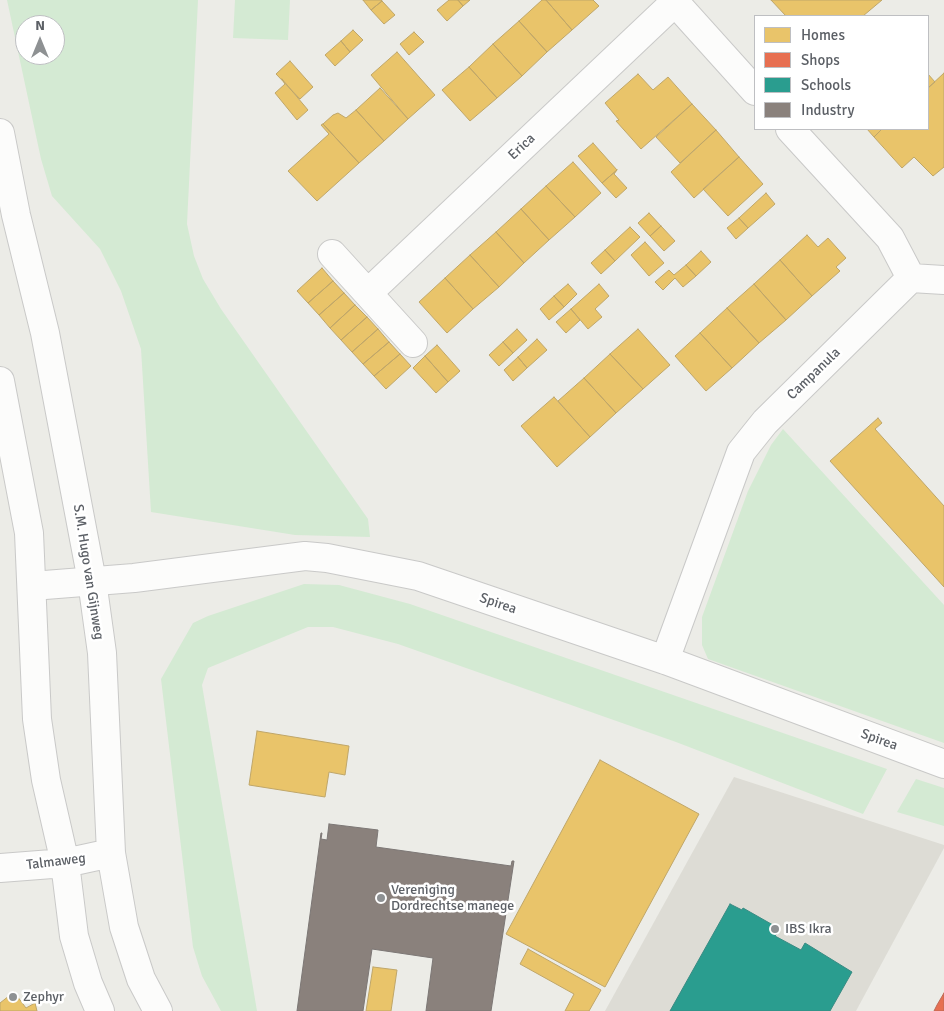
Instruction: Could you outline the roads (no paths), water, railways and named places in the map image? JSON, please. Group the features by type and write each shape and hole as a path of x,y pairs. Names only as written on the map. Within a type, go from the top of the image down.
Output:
{"street":[{"path":"674,1 754,89"},
{"name":"Erica","path":"369,292 674,1"},
{"path":"791,130 890,238 911,278 944,280"},
{"name":"S.M. Hugo van Gijnweg","path":"0,133 16,215 45,333 92,581 102,653 111,853 124,927 141,979 158,1011"},
{"path":"332,254 369,292 413,343"},
{"name":"Campanula","path":"665,660 741,452 765,422 911,278"},
{"path":"0,381 29,532 37,719 46,780 65,863 74,936 88,983 100,1011"},
{"name":"Spirea","path":"32,586 92,581 305,556 327,558 418,576 665,660 944,764"},
{"name":"Talmaweg","path":"0,868 65,863 111,853"}],"place":[{"name":"Vereniging Dordrechtse manege","path":"381,898"},
{"name":"IBS Ikra","path":"775,929"},
{"name":"Zephyr","path":"13,997"}]}
